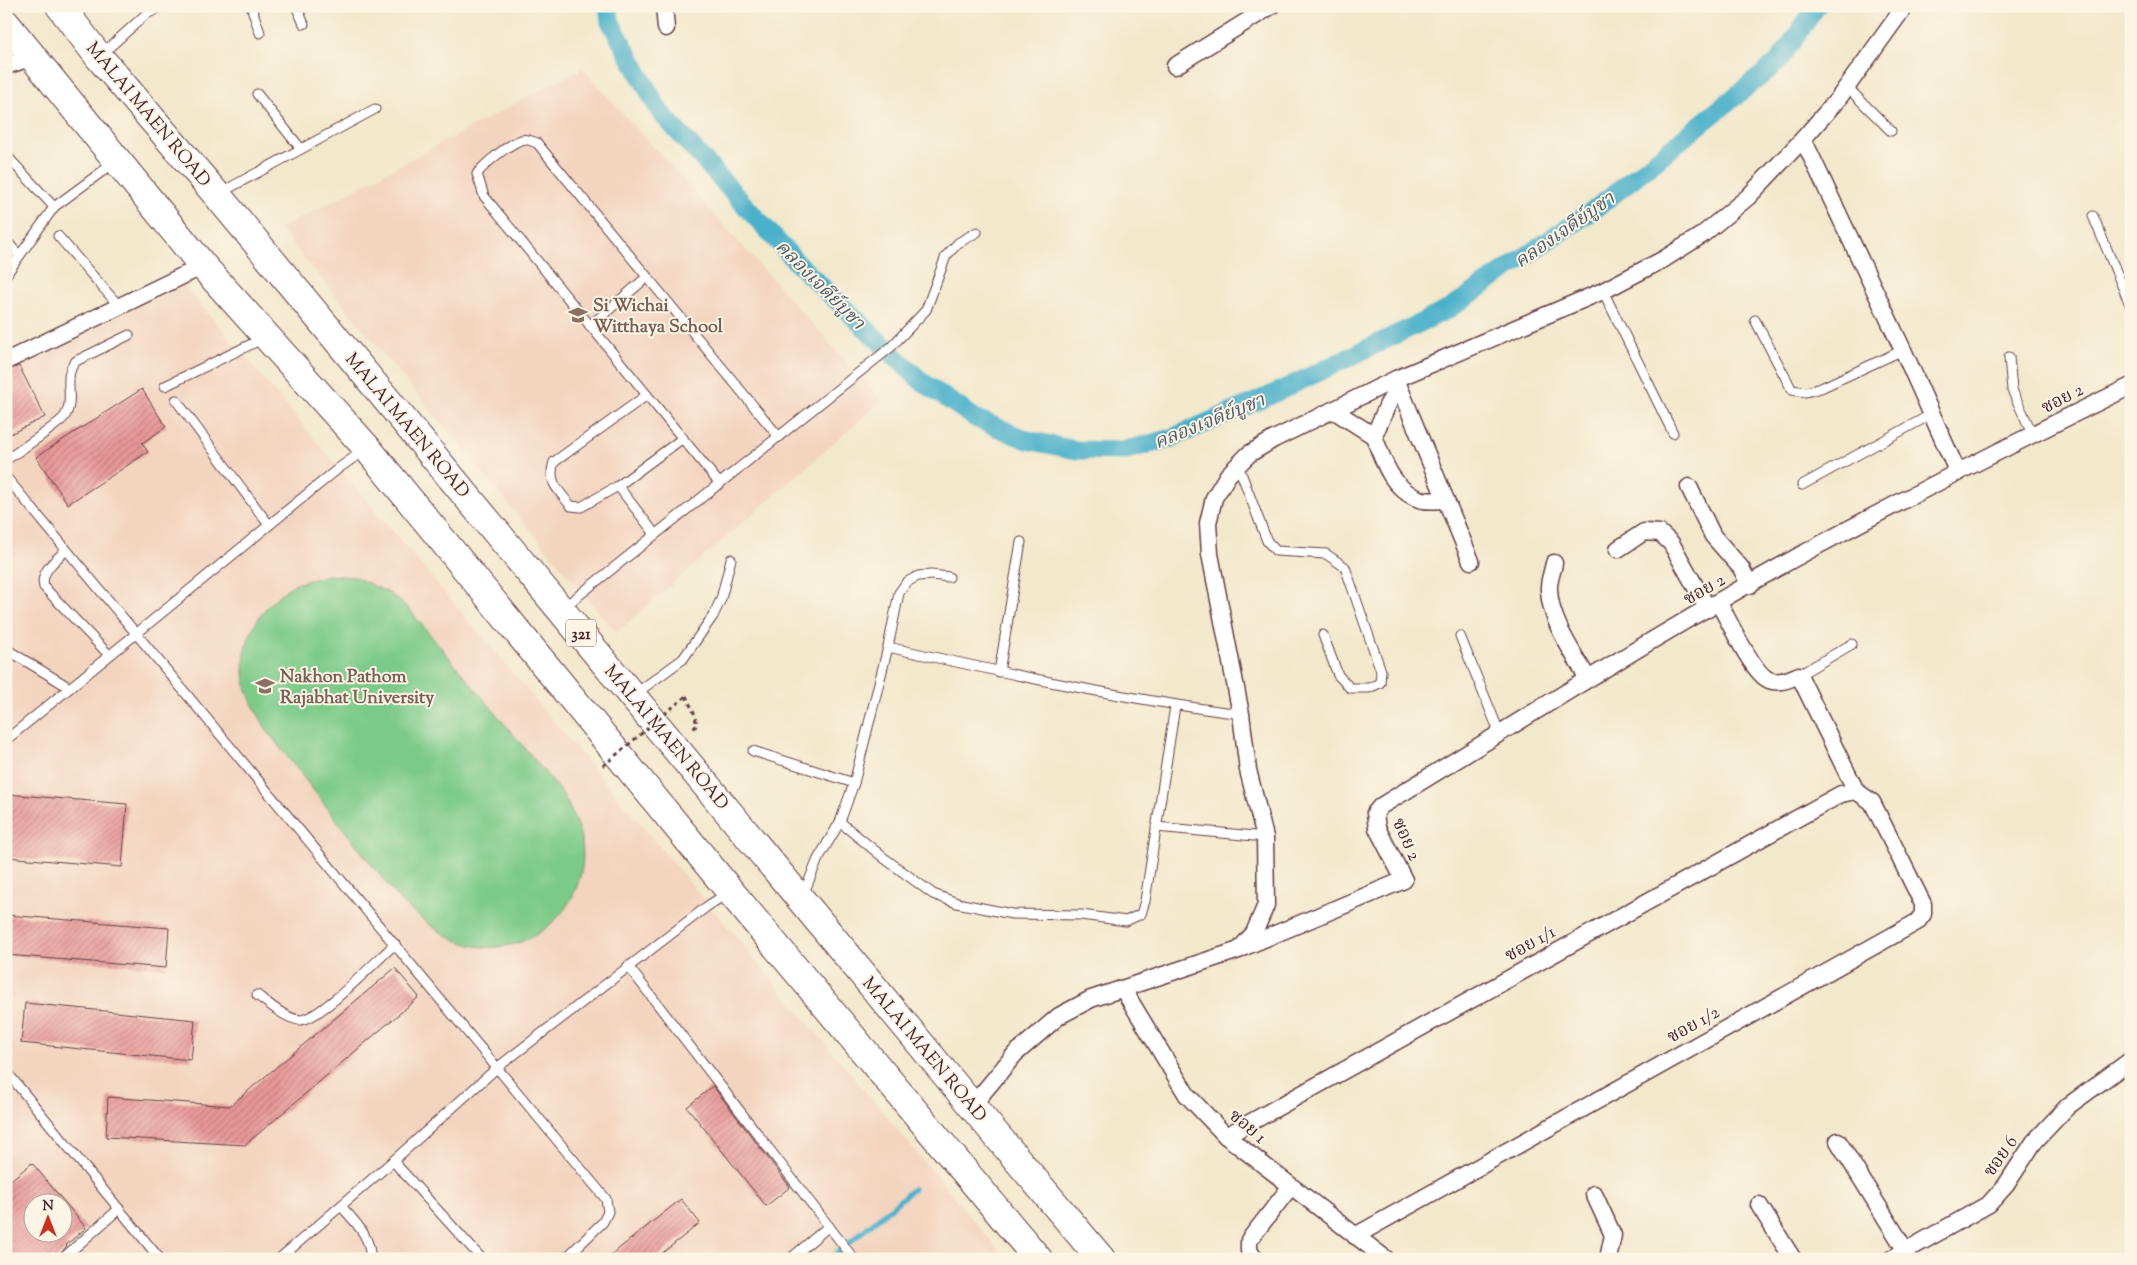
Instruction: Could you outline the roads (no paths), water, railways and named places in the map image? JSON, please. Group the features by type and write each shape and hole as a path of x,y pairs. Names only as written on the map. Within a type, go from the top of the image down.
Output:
{"highway":[{"name":"MALAI MAEN ROAD","path":"60,6 100,57 217,195 1101,1259"},
{"path":"6,24 203,266 367,448 730,891 1038,1259"}],"street":[{"path":"664,6 666,28"},
{"path":"1175,66 1272,6"},
{"path":"972,1106 1015,1054 1060,1016 1091,999 1239,950 1254,933 1266,905 1265,837 1248,770 1241,714 1210,554 1208,523 1214,498 1228,475 1249,454 1274,439 1334,410 1397,384 1603,291 1664,259 1702,235 1748,197 1804,140 1847,87 1905,6"},
{"path":"6,66 33,57"},
{"path":"1804,140 1903,350 1958,473"},
{"path":"6,361 203,266"},
{"path":"1374,436 1397,384"},
{"path":"1397,384 1471,561"},
{"name":"ซอย 2","path":"1239,950 1404,880 1377,828 1375,813 1381,806 1588,679 1818,546 2131,386"},
{"path":"1334,410 1374,436 1386,468 1402,490 1420,500 1446,500"},
{"path":"1689,487 1713,536 1741,568 1750,585"},
{"path":"1618,548 1644,532 1660,533 1671,543 1760,675 1776,681 1784,681 1799,675 1856,791"},
{"path":"1554,563 1549,589 1554,610 1562,632 1588,679"},
{"name":"ซอย 1/1","path":"1226,1136 1841,794 1856,791"},
{"name":"ซอย 1/2","path":"1355,1236 1917,922 1924,914 1922,904 1872,802 1856,791"},
{"name":"ซอย 1","path":"1123,989 1187,1095 1226,1136 1386,1259"},
{"name":"ซอย 6","path":"1891,1259 1989,1204 2006,1185 2034,1142 2068,1106 2131,1060"},
{"path":"1838,1141 1906,1250"},
{"path":"1255,1259 1249,1250 1249,1240 1291,1186"},
{"path":"1594,1194 1613,1235 1608,1259"},
{"path":"1759,1205 1793,1259"}],"lane":[{"path":"100,57 145,16 162,6"},
{"path":"251,6 260,33"},
{"path":"296,6 304,24"},
{"path":"1847,87 1892,131"},
{"path":"257,94 301,149"},
{"path":"217,195 375,109"},
{"path":"720,484 484,196 477,174 483,166 520,140 528,139 537,143 778,437"},
{"path":"6,155 54,206"},
{"path":"6,275 54,206 117,161"},
{"path":"2093,216 2131,307"},
{"path":"561,609 891,347 926,310 946,256 958,243 977,232"},
{"path":"58,236 119,306"},
{"path":"6,240 19,256"},
{"path":"590,326 647,277"},
{"path":"1603,291 1673,433"},
{"path":"1755,320 1792,390 1806,392 1821,388 1903,350"},
{"path":"6,460 65,417 70,404 70,367 76,360 129,335"},
{"path":"165,386 267,337"},
{"path":"2009,356 2012,390 2033,435"},
{"path":"647,395 554,462 552,482 571,506 577,508 618,486 682,438"},
{"path":"176,400 269,525"},
{"path":"1802,486 1932,414"},
{"path":"6,740 339,468 367,448"},
{"path":"1238,465 1267,540 1276,551 1326,554 1345,567 1381,671 1380,683 1369,688 1350,688 1338,675 1323,635"},
{"path":"6,477 10,488 66,550 606,1199 608,1212 603,1222 565,1259"},
{"path":"618,486 655,534"},
{"path":"999,672 1021,542"},
{"path":"66,550 46,572 43,582 44,587 109,655"},
{"path":"632,696 683,659 713,616 721,599 731,559"},
{"path":"801,899 818,859 840,822 854,783 888,647 898,593 908,582 918,576 949,577"},
{"path":"1460,636 1500,734"},
{"path":"1799,675 1852,644"},
{"path":"888,647 999,672 1175,706 1241,714"},
{"path":"6,648 70,688"},
{"path":"840,822 884,858 933,894 957,903 1012,914 1081,915 1126,920 1141,914 1175,706"},
{"path":"753,752 854,783"},
{"path":"1156,827 1265,837"},
{"path":"282,1258 393,1162 498,1067 708,905 730,891"},
{"path":"257,995 287,1015 300,1020 319,1014 395,944"},
{"path":"628,966 853,1257"},
{"path":"6,1071 160,1259"},
{"path":"393,1162 482,1259"},
{"path":"342,1206 364,1233 371,1250 370,1259"},
{"path":"62,1259 120,1209"},
{"path":"790,1259 831,1229"}],"waterway":[{"name":"คลองเจดีย์บูชา","path":"608,6 610,21 660,112 799,265 921,381 975,418 1027,440 1076,450 1122,451 1169,439 1271,395 1449,309 1599,206 1778,62 1817,6"},
{"path":"830,1259 913,1189"}],"place":[{"name":"Si Wichai Witthaya School","path":"578,315"},
{"name":"Nakhon Pathom Rajabhat University","path":"265,686"}]}
